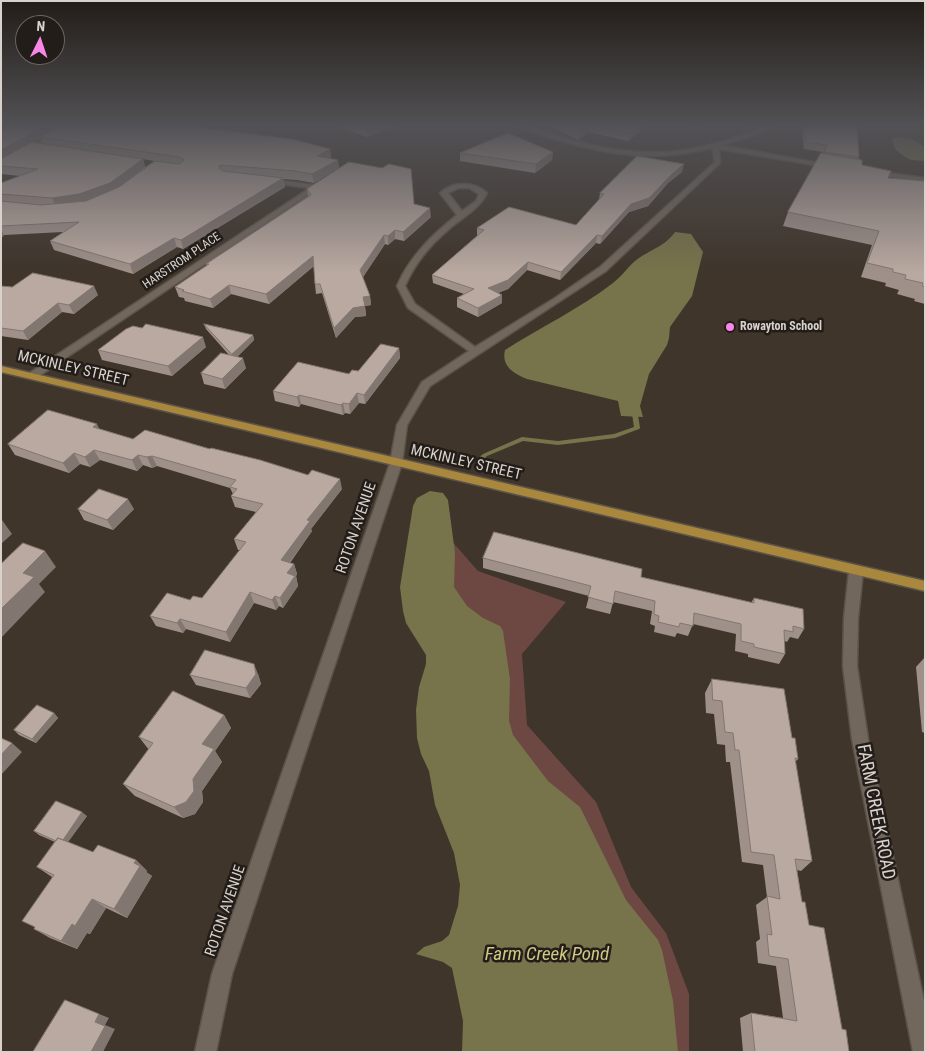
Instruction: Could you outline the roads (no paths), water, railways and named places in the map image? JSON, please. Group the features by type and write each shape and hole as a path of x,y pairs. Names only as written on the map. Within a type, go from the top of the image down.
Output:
{"main road":[{"name":"MCKINLEY STREET","path":"1,369 925,586"}],"street":[{"name":"ROTON AVENUE","path":"205,1052 222,974 396,463 402,425 426,384 475,351 558,300 602,269 705,174"},
{"path":"872,174 900,185"},
{"path":"882,174 925,180"},
{"name":"HARSTROM PLACE","path":"32,376 331,178"},
{"path":"261,180 315,187"},
{"path":"462,216 444,193 450,188 460,186 477,188 483,193 479,202 423,249 406,270 401,286 411,306 475,351"},
{"name":"FARM CREEK ROAD","path":"856,570 851,618 850,666 860,739 924,1052"}],"water":[{"path":"675,232 691,234 703,252 692,296 670,327 667,345 649,374 640,406 643,417 621,416 618,401 527,379 510,369 505,361 505,350 573,310 616,281 635,261 662,245"},
{"name":"Farm Creek Pond","path":"430,491 443,493 448,500 455,553 454,587 467,606 483,618 500,626 503,631 510,679 509,721 513,735 548,781 580,807 626,900 658,940 673,1001 678,1052 462,1052 463,1021 452,968 443,962 416,954 424,947 442,941 449,935 458,906 460,885 454,853 435,805 429,771 421,754 417,738 416,710 419,687 426,664 426,655 406,623 400,587 413,506 417,498"}],"waterway":[{"path":"480,459 522,439 558,443 615,436 637,428 634,408"}],"place":[{"name":"Rowayton School","path":"730,327"}]}
